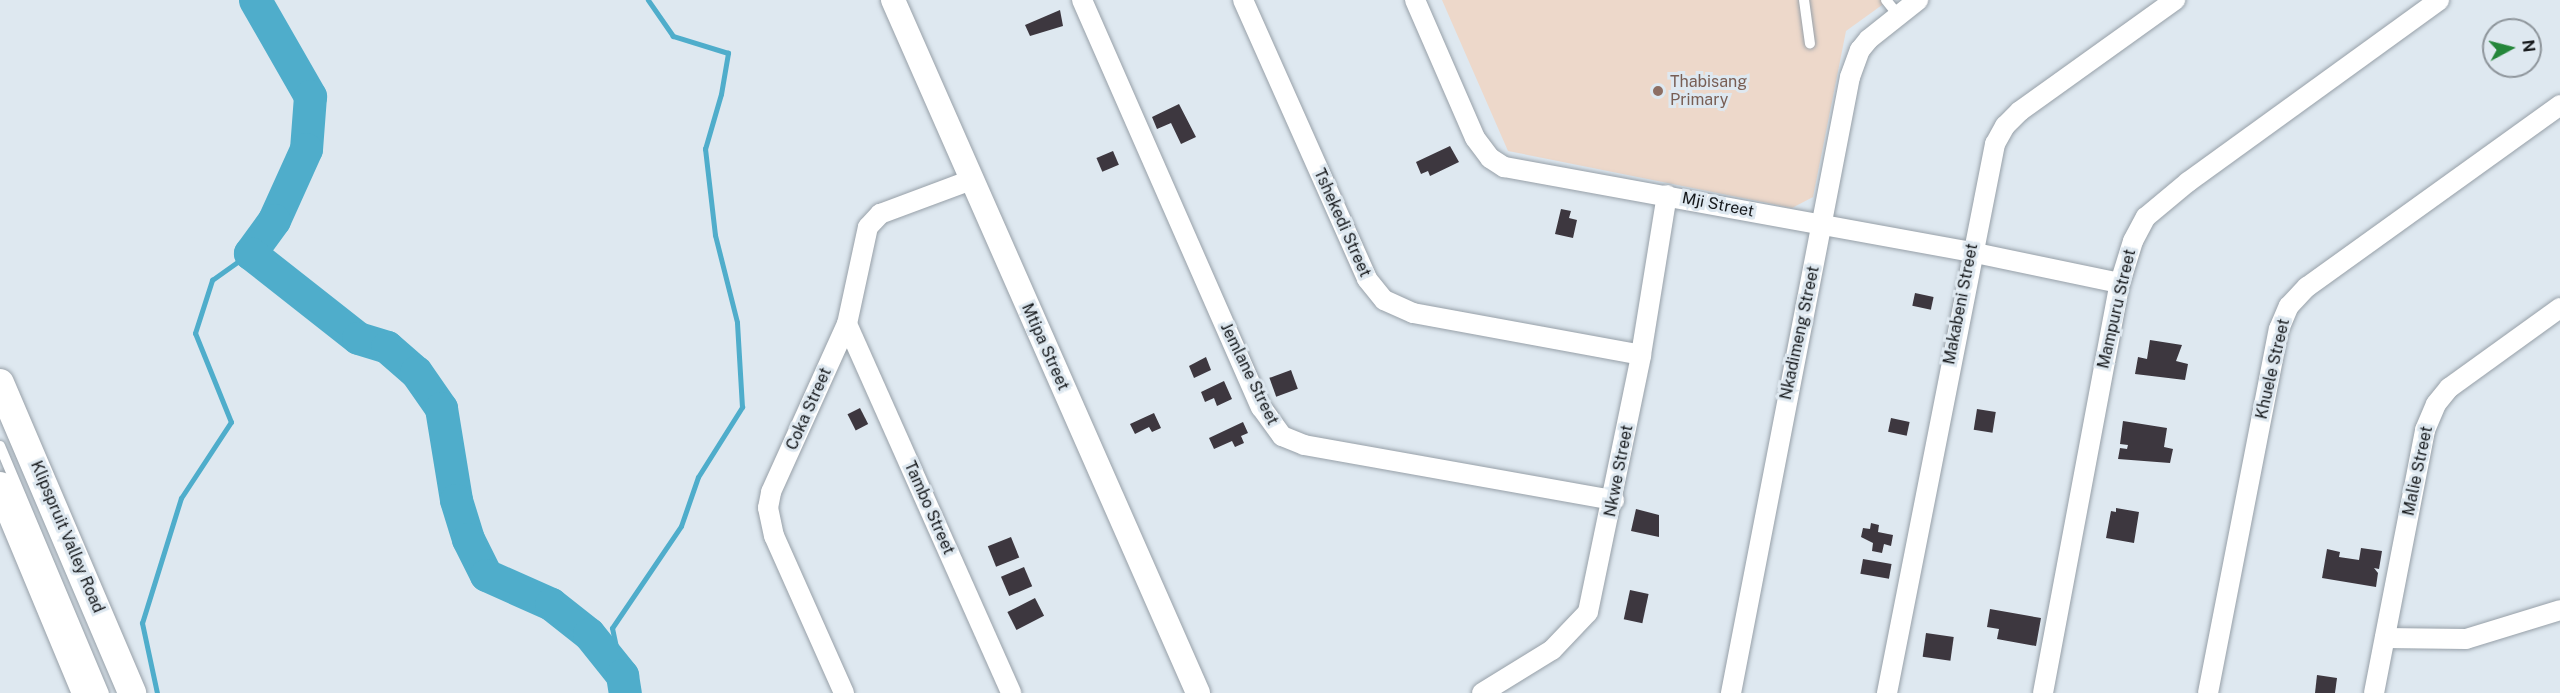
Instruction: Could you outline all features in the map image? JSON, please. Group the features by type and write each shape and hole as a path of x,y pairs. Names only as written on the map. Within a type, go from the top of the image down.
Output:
{"main road":[{"name":"Klipspruit Valley Road","path":"0,383 132,693"},
{"path":"0,486 86,693"}],"street":[{"name":"Mtipa Street","path":"893,0 1198,693"},
{"name":"Jemlane Street","path":"1082,0 1261,407 1282,436 1305,445 1614,500"},
{"name":"Tshekedi Street","path":"1243,0 1367,279 1384,300 1413,313 1641,355"},
{"name":"Mji Street","path":"1415,0 1475,138 1490,158 1518,171 1667,195 1971,252 2120,283"},
{"name":"Nkadimeng Street","path":"1731,693 1855,60 1892,7 1918,0"},
{"name":"Makabeni Street","path":"1887,693 1988,168 2005,126 2046,91 2175,0"},
{"name":"Mampuru Street","path":"2043,693 2120,283 2133,241 2146,217 2163,201 2439,0"},
{"name":"Khuele Street","path":"2208,693 2279,329 2289,306 2307,287 2560,105"},
{"name":"Coka Street","path":"844,693 774,536 768,508 847,324 861,247 873,220 890,209 971,180"},
{"name":"Nkwe Street","path":"1482,693 1552,650 1588,612 1614,500 1667,195"},
{"name":"Malie Street","path":"2374,693 2425,430 2436,404 2463,378 2560,308"},
{"name":"Tambo Street","path":"847,324 1011,693"},
{"path":"2385,638 2466,639 2560,610"}],"lane":[{"path":"1804,0 1810,44"},
{"name":"Klipspruit Valley Road","path":"9,437 119,693"},
{"name":"Klipspruit Valley Road","path":"0,446 104,693"}],"shaded area":[{"name":"Thabisang Primary","path":"1442,0 1889,0 1846,31 1813,197 1792,208 1508,151"}],"building":[{"path":"1060,10 1063,26 1030,36 1025,25"},
{"path":"1179,104 1196,137 1181,144 1171,123 1157,129 1152,117"},
{"path":"1450,146 1459,162 1430,176 1428,171 1421,174 1416,162"},
{"path":"1113,151 1119,165 1102,172 1096,158"},
{"path":"1561,209 1571,211 1569,218 1577,220 1573,238 1555,234"},
{"path":"1915,293 1934,297 1931,310 1912,306"},
{"path":"2150,340 2182,345 2176,361 2188,364 2185,380 2135,374 2138,357 2147,359"},
{"path":"1206,357 1211,370 1194,378 1189,366"},
{"path":"1291,370 1298,389 1276,397 1269,378"},
{"path":"1224,381 1232,399 1217,406 1214,398 1205,402 1201,392"},
{"path":"860,408 868,424 856,430 848,414"},
{"path":"1977,409 1996,412 1992,433 1974,430"},
{"path":"1154,413 1161,428 1152,432 1149,427 1135,434 1130,424"},
{"path":"1891,418 1910,422 1907,436 1888,432"},
{"path":"2123,421 2167,428 2164,447 2173,449 2170,463 2118,459 2120,448 2127,449 2128,445 2120,444"},
{"path":"1243,422 1248,433 1241,436 1244,443 1235,447 1232,441 1214,449 1209,438"},
{"path":"2116,508 2139,512 2134,543 2106,538 2111,511 2116,512"},
{"path":"1636,509 1659,515 1659,537 1631,531"},
{"path":"1871,523 1879,525 1878,532 1893,535 1891,546 1884,544 1882,553 1872,551 1873,543 1861,537 1863,528 1870,529"},
{"path":"1011,537 1019,557 996,567 988,546"},
{"path":"2361,548 2382,551 2379,569 2374,568 2378,573 2376,587 2322,578 2327,549 2340,552 2339,557 2359,560"},
{"path":"1863,559 1892,564 1889,579 1860,574"},
{"path":"1024,567 1032,586 1009,596 1001,577"},
{"path":"1630,590 1649,594 1642,623 1624,619"},
{"path":"1035,598 1044,616 1016,630 1007,612"},
{"path":"1990,609 2041,618 2036,646 1997,639 1999,629 1987,627"},
{"path":"1926,633 1954,637 1950,661 1923,657"},
{"path":"2317,675 2337,678 2335,693 2315,693"}],"waterway":[{"path":"255,0 310,96 306,149 274,220 250,253 358,338 387,347 416,372 441,408 456,500 468,539 486,575 551,604 589,634 622,675 625,693"},
{"path":"622,675 612,628 681,526 698,477 742,407 737,322 715,235 705,149 721,94 728,53 673,36 648,0"},
{"path":"157,693 142,623 181,498 231,422 195,333 212,280 250,253"}],"place":[{"name":"Thabisang Primary","path":"1658,91"}]}
